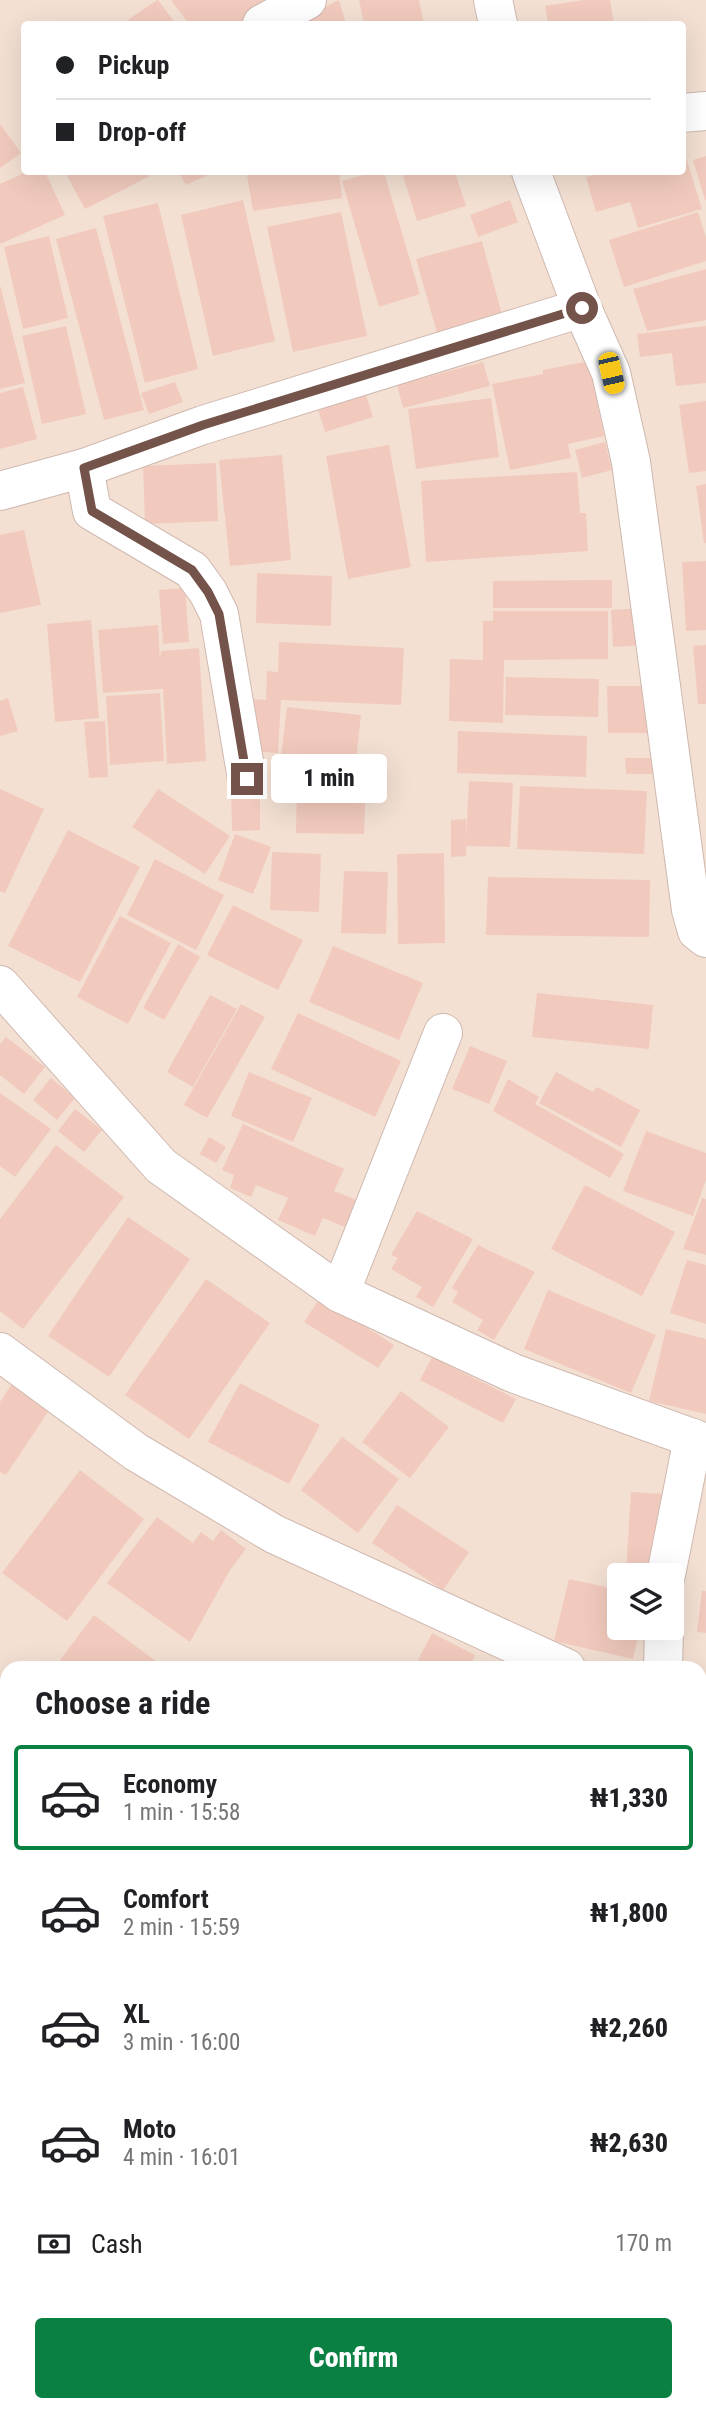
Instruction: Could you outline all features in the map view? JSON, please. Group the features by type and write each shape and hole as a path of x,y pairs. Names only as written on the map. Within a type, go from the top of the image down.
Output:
{"street":[{"path":"268,21 307,0"},
{"path":"493,0 497,21"},
{"path":"686,113 706,111"},
{"path":"532,175 582,308 611,373 632,462 691,910 698,931 706,938"},
{"path":"0,491 84,468 203,425 582,308"},
{"path":"84,468 89,504 96,516 120,526 192,570 208,592 219,614 247,779"},
{"path":"0,985 161,1166 340,1293 513,1373 700,1441 669,1563"},
{"path":"340,1293 443,1033"},
{"path":"0,1352 136,1452 274,1534 551,1661"},
{"path":"663,1661 664,1640"}],"shaded area":[{"path":"0,0 706,0 706,1661 0,1661"}],"building":[{"path":"157,0 174,21 126,21"},
{"path":"171,0 276,0 247,21 187,21"},
{"path":"339,0 345,21 297,21"},
{"path":"359,0 419,0 423,21 363,21"},
{"path":"584,0 610,0 614,21 548,21 545,6"},
{"path":"0,124 21,153 0,168"},
{"path":"706,156 706,200 705,200 693,160"},
{"path":"686,158 702,209 638,228 630,202 596,212 586,177 686,175"},
{"path":"21,175 46,175 65,215 0,244 0,184"},
{"path":"67,175 150,176 85,209"},
{"path":"181,175 208,175 186,185"},
{"path":"247,175 339,175 342,198 253,211"},
{"path":"363,175 385,175 420,294 379,307 342,181"},
{"path":"403,175 456,175 466,206 417,221"},
{"path":"243,200 275,341 213,356 181,215"},
{"path":"510,200 518,222 478,237 470,215"},
{"path":"158,203 198,369 145,383 103,216"},
{"path":"341,212 367,336 293,352 267,227"},
{"path":"698,212 706,237 706,261 624,287 609,240"},
{"path":"96,228 144,410 104,420 56,239"},
{"path":"49,236 68,318 23,329 4,247"},
{"path":"482,241 504,322 439,340 416,259"},
{"path":"706,269 706,320 647,331 633,289"},
{"path":"0,285 25,383 0,389"},
{"path":"66,326 86,414 42,424 22,336"},
{"path":"706,326 706,383 676,386 672,353 640,357 637,334"},
{"path":"589,361 604,436 568,444 571,458 510,470 492,384"},
{"path":"483,362 490,386 403,408 397,385"},
{"path":"175,382 183,402 149,414 141,393"},
{"path":"23,387 37,439 0,449 0,393"},
{"path":"365,392 373,417 325,432 317,406"},
{"path":"491,398 499,457 416,469 408,409"},
{"path":"706,401 706,471 689,473 679,405"},
{"path":"605,442 612,470 582,478 575,450"},
{"path":"389,445 411,567 348,579 326,456"},
{"path":"282,455 291,560 230,566 219,460"},
{"path":"216,463 218,521 145,524 143,466"},
{"path":"577,472 580,513 586,513 588,551 426,562 421,481"},
{"path":"706,484 706,543 704,543 696,486"},
{"path":"24,530 41,605 0,613 0,535"},
{"path":"706,561 706,630 686,631 682,562"},
{"path":"257,573 332,576 331,626 256,623"},
{"path":"612,580 612,608 493,608 493,581"},
{"path":"185,588 189,642 163,644 159,590"},
{"path":"645,608 646,645 613,647 611,610"},
{"path":"493,611 608,611 608,659 504,660 503,723 449,721 450,659 483,660 483,621 493,621"},
{"path":"91,620 99,718 55,722 47,624"},
{"path":"158,625 160,660 161,651 199,648 206,761 167,764 163,689 103,693 98,630"},
{"path":"279,642 404,648 401,705 281,700 278,753 249,751 252,699 266,700 267,671 278,672"},
{"path":"706,645 706,704 698,704 693,646"},
{"path":"506,677 599,679 598,717 505,715"},
{"path":"607,686 646,686 647,733 608,733"},
{"path":"160,693 164,761 110,765 106,696"},
{"path":"8,698 18,731 0,736 0,701"},
{"path":"287,707 361,715 355,772 280,764"},
{"path":"105,721 108,777 89,778 84,722"},
{"path":"458,731 587,736 586,777 457,773"},
{"path":"625,758 654,758 655,774 626,774"},
{"path":"297,775 366,777 364,834 296,833"},
{"path":"469,781 513,783 510,847 466,846 466,856 451,857 451,820 466,819 466,839"},
{"path":"520,786 647,791 644,854 517,849"},
{"path":"0,789 44,809 5,893 0,891"},
{"path":"158,789 230,836 205,874 132,827"},
{"path":"260,789 260,830 232,831 231,790"},
{"path":"68,830 140,867 80,982 8,946"},
{"path":"235,834 271,847 253,894 218,880"},
{"path":"272,852 321,854 319,912 270,910"},
{"path":"444,853 445,943 398,944 397,854"},
{"path":"155,859 224,895 196,950 127,915"},
{"path":"344,871 388,872 386,934 341,933"},
{"path":"488,877 650,880 649,937 486,935"},
{"path":"233,905 303,940 278,990 207,955"},
{"path":"120,916 171,943 128,1024 77,997"},
{"path":"178,944 200,957 164,1020 143,1008"},
{"path":"333,946 423,983 399,1040 309,1002"},
{"path":"537,993 653,1005 649,1049 532,1037"},
{"path":"210,995 237,1009 193,1087 167,1072"},
{"path":"241,1004 265,1017 207,1118 184,1105"},
{"path":"298,1013 401,1061 375,1117 271,1069"},
{"path":"6,1037 45,1067 24,1094 0,1075 0,1044"},
{"path":"470,1046 507,1061 489,1104 452,1089"},
{"path":"249,1072 312,1098 293,1142 231,1116"},
{"path":"556,1072 593,1092 597,1087 640,1110 621,1147 539,1103"},
{"path":"51,1078 75,1098 57,1120 33,1100"},
{"path":"508,1079 539,1097 535,1104 624,1154 610,1178 493,1111"},
{"path":"0,1093 51,1129 15,1177 0,1166"},
{"path":"75,1109 102,1130 84,1152 58,1131"},
{"path":"243,1124 344,1169 334,1191 362,1202 350,1229 323,1218 315,1236 278,1220 288,1198 256,1185 251,1197 230,1188 234,1175 222,1170"},
{"path":"646,1131 706,1153 706,1180 693,1216 623,1191"},
{"path":"209,1137 226,1147 216,1163 200,1154"},
{"path":"56,1145 124,1197 23,1329 0,1311 0,1219"},
{"path":"585,1185 675,1232 642,1296 551,1249"},
{"path":"702,1198 706,1199 706,1255 683,1249"},
{"path":"417,1211 473,1239 433,1307 416,1297 422,1287 391,1269 398,1258 391,1255"},
{"path":"128,1217 190,1259 109,1377 48,1336"},
{"path":"478,1245 535,1272 494,1340 477,1330 483,1320 452,1302 458,1292 452,1288"},
{"path":"687,1260 706,1265 706,1324 670,1313"},
{"path":"206,1279 270,1323 189,1439 125,1395"},
{"path":"548,1290 656,1335 631,1393 524,1349"},
{"path":"320,1298 394,1345 378,1368 304,1322"},
{"path":"666,1329 706,1339 706,1414 649,1401"},
{"path":"432,1357 516,1399 503,1423 420,1380"},
{"path":"14,1381 52,1406 6,1475 0,1472 0,1402"},
{"path":"240,1383 320,1425 289,1484 208,1442"},
{"path":"401,1391 449,1427 410,1478 362,1442"},
{"path":"342,1437 399,1479 358,1533 301,1490"},
{"path":"80,1470 144,1519 67,1621 2,1573"},
{"path":"631,1492 665,1494 661,1563 627,1563"},
{"path":"397,1505 469,1552 443,1590 372,1543"},
{"path":"157,1517 193,1543 201,1532 213,1541 221,1530 246,1549 230,1570 190,1642 107,1583"},
{"path":"569,1579 607,1587 607,1640 637,1640 633,1659 554,1641"},
{"path":"702,1591 706,1591 706,1633 697,1632"},
{"path":"94,1615 156,1661 59,1661"},
{"path":"432,1633 475,1655 472,1661 418,1661"}],"route":[{"path":"247,779 219,614 208,592 192,570 120,526 96,516 89,504 84,468 203,425 582,308"}]}
